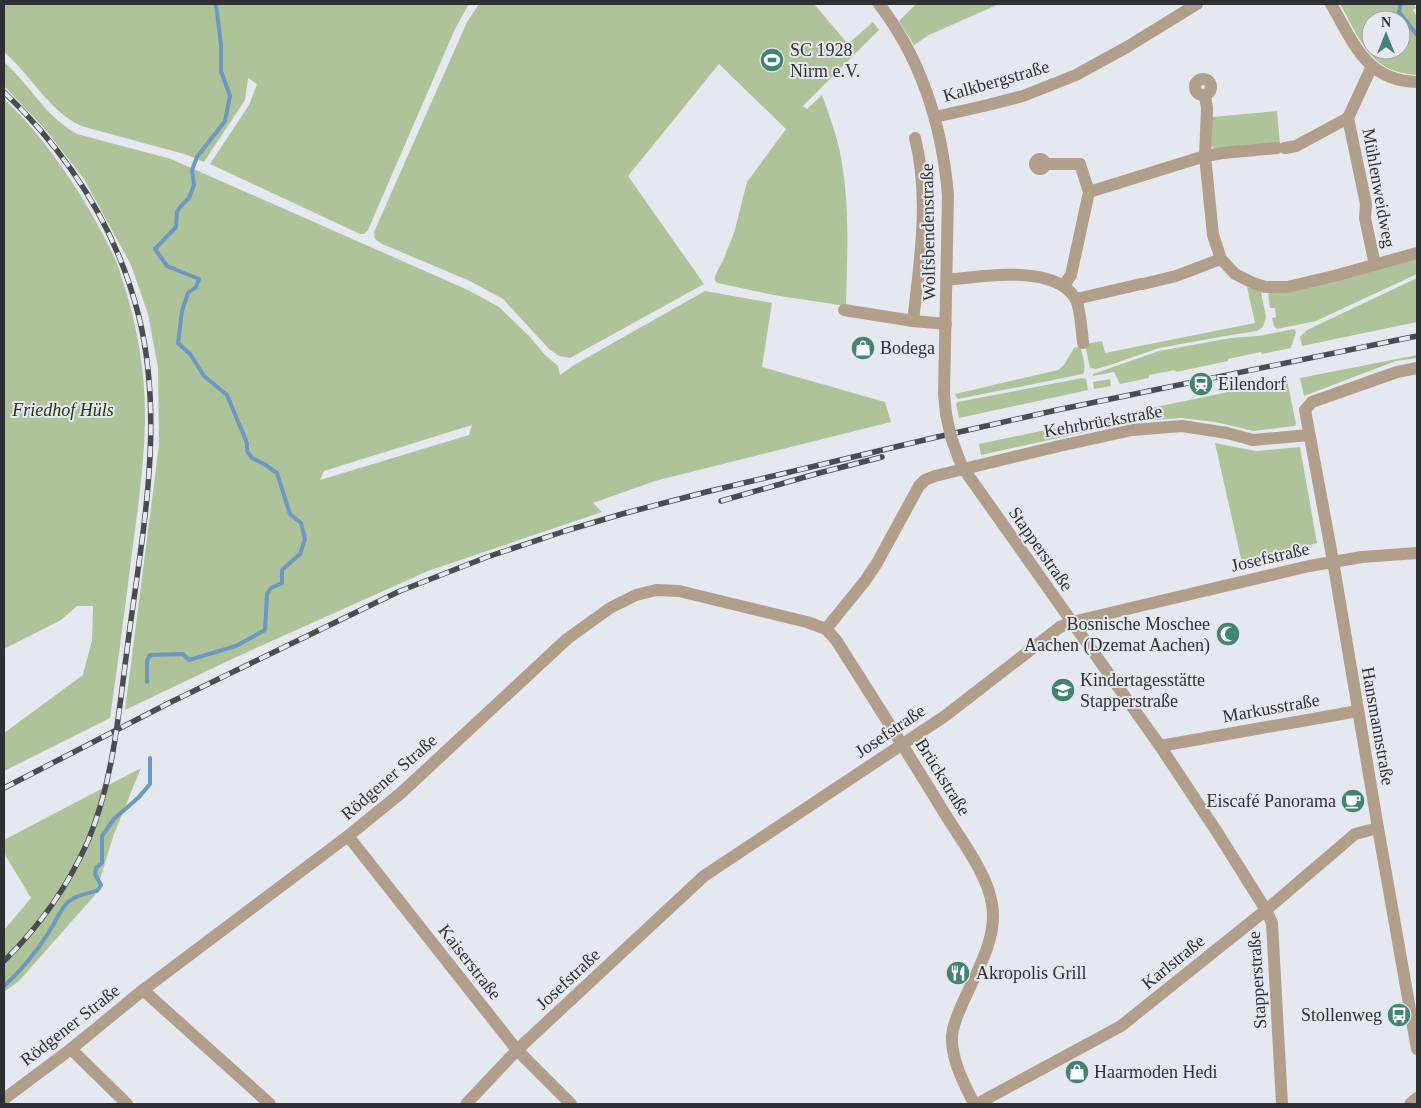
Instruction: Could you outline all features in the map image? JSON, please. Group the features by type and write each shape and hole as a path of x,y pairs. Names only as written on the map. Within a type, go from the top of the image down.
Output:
{"street":[{"name":"Wolfsbendenstraße","path":"879,4 892,21 909,50 924,85 935,117 946,165 948,195 944,394 946,414 961,464"},
{"name":"Kalkbergstraße","path":"935,117 1023,96 1076,75 1127,47 1197,4"},
{"path":"1331,4 1363,57 1372,66 1393,79 1404,82 1417,82"},
{"name":"Mühlenweidweg","path":"1372,66 1348,118 1366,204 1364,218 1375,265"},
{"path":"1205,96 1207,108 1205,156 1213,235 1221,260 1235,274 1265,287 1287,287 1417,253"},
{"name":"Mühlenweidweg","path":"1089,192 1205,156 1296,146 1348,118"},
{"name":"Wolfsbendenstraße","path":"913,321 922,236 921,169 915,138"},
{"path":"1045,164 1080,164 1089,192 1071,275 1064,285"},
{"path":"1076,299 1176,276 1221,260"},
{"path":"947,280 1002,275 1036,276 1064,285 1076,299 1083,343"},
{"name":"Wolfsbendenstraße","path":"844,310 913,321 946,324"},
{"name":"Hansmannstraße","path":"1417,368 1397,372 1312,402 1305,410 1333,561 1417,1049"},
{"name":"Kehrbrückstraße","path":"961,464 1132,430 1182,426 1228,433 1253,440 1310,435"},
{"path":"826,629 877,564 919,486 926,480 961,464"},
{"name":"Stapperstraße","path":"961,464 1160,746 1266,910 1272,924 1282,1104"},
{"name":"Josefstraße","path":"466,1104 517,1050 704,876 945,716 1060,627 1072,622 1278,572 1362,557 1417,554"},
{"name":"Rödgener Straße","path":"4,1100 71,1049 143,990 348,836 401,793 567,639 610,608 636,595 656,590 679,590 807,622 826,629"},
{"name":"Brückstraße","path":"826,629 836,640 903,744 986,883 992,904 992,924 988,944 956,1018 952,1036 954,1055 959,1070 975,1104"},
{"name":"Markusstraße","path":"1160,746 1358,710"},
{"name":"Karlstraße","path":"975,1104 1121,1026 1266,910 1355,834 1378,828"},
{"name":"Kaiserstraße","path":"348,836 517,1050 571,1104"},
{"path":"143,990 270,1104"},
{"path":"71,1049 128,1104"},
{"path":"1410,1104 1417,1098"}],"green space":[{"path":"4,4 469,4 455,29 368,230 364,234 360,234 210,164 249,105 257,84 248,78 245,100 204,162 184,154 81,126 69,119 49,102 4,52"},
{"path":"479,4 814,4 848,44 873,22 879,30 803,106 807,109 822,95 841,155 847,217 846,306 773,295 715,281 715,276 734,233 747,182 786,129 719,64 628,176 704,284 570,358 559,356 549,349 503,299 470,281 382,244 375,239 374,232 467,22"},
{"path":"916,4 999,4 929,35 914,45 899,21"},
{"path":"1340,4 1414,4 1416,8 1413,10 1417,17 1417,75 1401,73 1388,68 1376,60 1411,60 1411,10 1361,10 1361,41"},
{"path":"4,62 56,119 77,134 171,159 468,290 499,307 558,366 560,375 574,365 705,291 772,303 762,367 885,402 891,422 655,481 593,503 602,512 428,571 232,659 125,710 159,445 158,368 148,314 131,265 84,179 45,129 4,86","holes":["472,425 469,435 320,480 324,471"]},
{"name":"Friedhof Hüls","path":"4,99 36,133 64,170 91,212 114,257 126,291 137,336 144,383 145,414 139,501 110,718 4,771 4,733 83,675 92,640 93,606 77,606 61,620 4,649"},
{"path":"1277,111 1280,144 1216,150 1211,146 1212,117"},
{"path":"1417,259 1417,274 1316,321 1277,329 1274,326 1272,318 1276,317 1275,308 1270,308 1268,293"},
{"path":"1417,278 1417,322 1302,346 1300,337 1307,330"},
{"path":"1247,287 1261,292 1266,317 1263,327 1257,331 1159,348 1110,365 1096,369 1090,368 1085,344 1102,341 1105,353 1255,323"},
{"path":"1294,329 1296,332 1291,348 1262,354 1261,352 1176,372 1175,370 1149,375 1149,378 1120,384 1114,372 1093,376 1093,374 1159,351"},
{"path":"1080,346 1084,364 1083,374 958,399 956,397 955,394 1058,370 1064,365 1074,348"},
{"path":"1417,355 1417,358 1396,361 1304,396 1300,378"},
{"path":"1082,378 1086,379 1088,390 959,418 956,404 958,402"},
{"path":"1110,379 1111,386 1094,389 1093,382"},
{"path":"1287,380 1295,426 1254,431 1215,422 1181,418 1131,422 981,455 979,444 1252,387 1253,390 1264,388 1264,385"},
{"path":"1215,443 1256,451 1300,447 1317,543 1242,563"},
{"path":"141,768 114,834 95,895 19,981 4,992 4,930 31,898 4,853 4,840"}],"waterway":[{"path":"147,682 147,661 150,655 183,654 189,660 236,646 265,630 267,594 271,588 282,583 282,570 300,554 305,539 301,523 290,514 277,473 252,458 247,451 247,443 227,395 204,376 190,354 178,343 182,311 188,293 196,287 199,279 167,266 155,249 176,227 177,212 189,198 194,185 192,170 197,157 225,121 230,96 221,71 221,45 216,4"},
{"path":"1401,4 1399,12 1417,35"},
{"path":"4,986 34,953 65,905 78,896 97,891 101,885 95,874 96,868 102,863 102,836 114,819 139,797 150,784 150,758"}],"railway":[{"path":"4,92 28,116 69,167 104,223 118,253 139,317 147,357 151,439 139,561 118,718 104,793 88,841 62,890 41,920 4,961"},
{"path":"4,788 169,703 400,591 487,557 565,531 706,492 937,437 1057,410 1417,336"},
{"path":"721,501 882,457"}],"place":[{"name":"SC 1928 Nirm e.V.","path":"772,60"},
{"name":"Bodega","path":"863,348"},
{"name":"Eilendorf","path":"1201,384"},
{"name":"Bosnische Moschee Aachen (Dzemat Aachen)","path":"1228,634"},
{"name":"Kindertagesstätte Stapperstraße","path":"1063,690"},
{"name":"Eiscafé Panorama","path":"1353,801"},
{"name":"Akropolis Grill","path":"958,973"},
{"name":"Stollenweg","path":"1399,1015"},
{"name":"Haarmoden Hedi","path":"1077,1072"}]}
